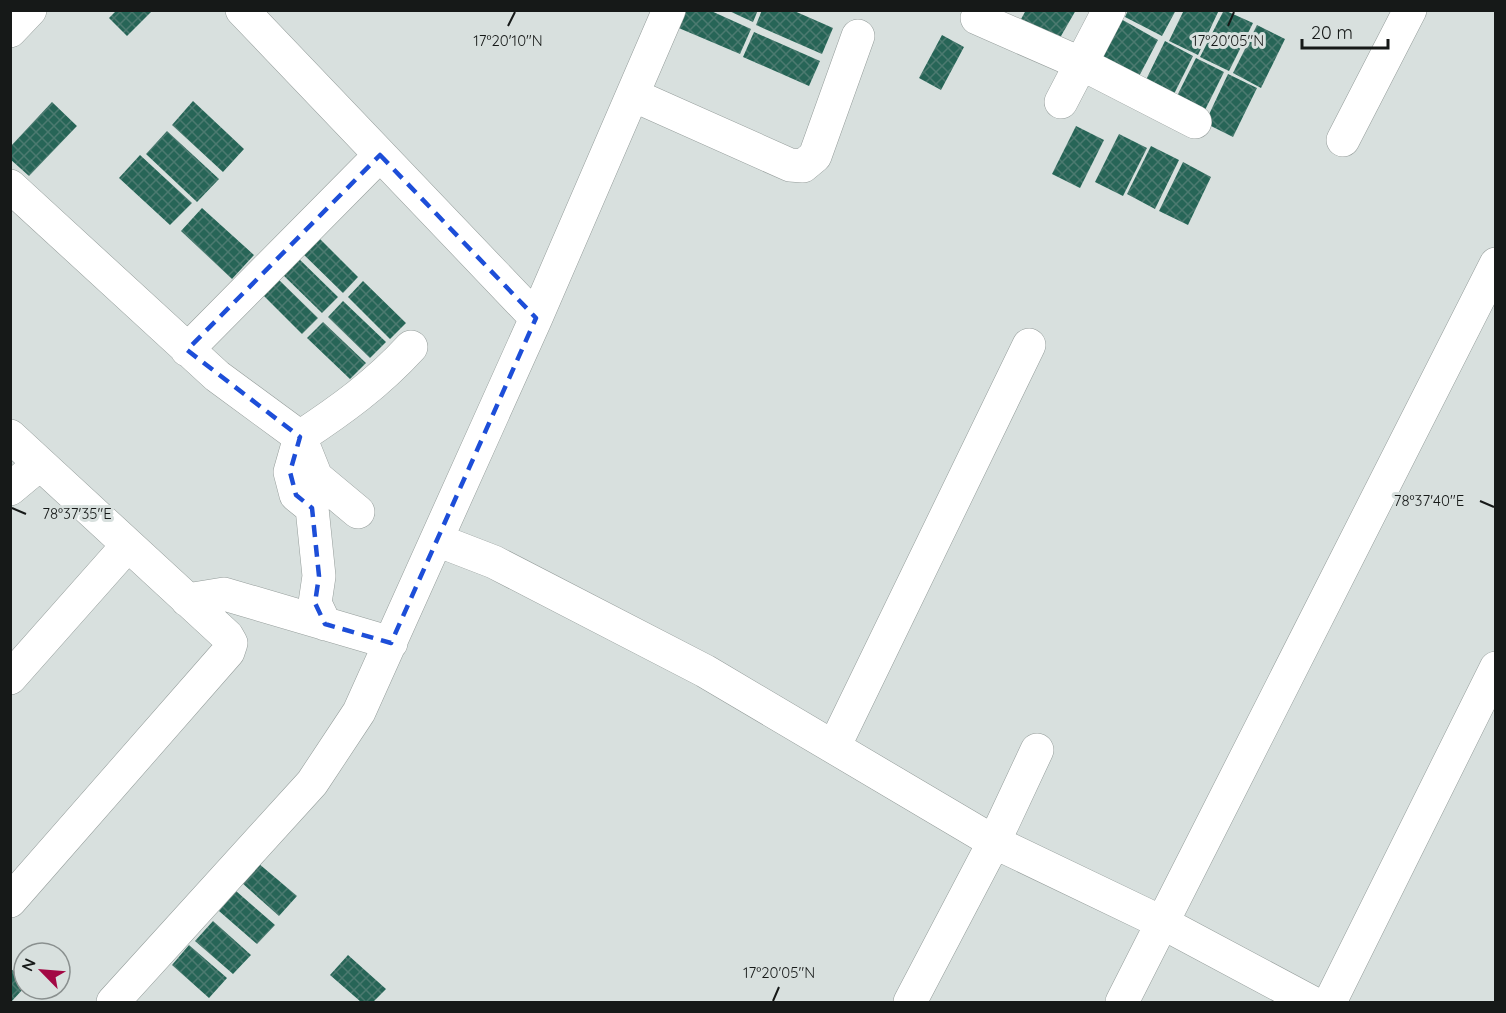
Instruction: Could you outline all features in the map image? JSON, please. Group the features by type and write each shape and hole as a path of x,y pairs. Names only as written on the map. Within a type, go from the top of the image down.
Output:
{"street":[{"path":"10,31 30,10"},
{"path":"242,10 536,318"},
{"path":"113,1002 312,783 359,712 536,318 669,10"},
{"path":"1061,102 1108,10"},
{"path":"1343,140 1410,10"},
{"path":"977,18 1082,64 1195,122"},
{"path":"633,95 790,165 804,166 815,156 858,36"},
{"path":"188,350 381,155"},
{"path":"10,186 217,376 300,436 316,477 358,512"},
{"path":"1122,1002 1496,264"},
{"path":"834,747 1029,345"},
{"path":"325,624 315,603 319,576 312,508 296,495 290,472 300,436 358,398 385,375 411,347"},
{"path":"10,436 227,636 231,643 228,652 10,901"},
{"path":"10,489 40,464"},
{"path":"437,540 494,562 705,671 994,842 1163,923 1311,1002"},
{"path":"10,678 127,546"},
{"path":"187,600 224,594 391,643"},
{"path":"1330,1002 1496,668"},
{"path":"910,1002 994,842 1037,750"}],"highlighted area":[{"path":"380,155 536,318 391,643 325,624 315,603 319,576 312,508 296,495 290,472 300,437 187,350"}],"building":[{"path":"117,10 153,10 127,36 109,18"},
{"path":"681,10 709,10 751,29 740,54 674,26"},
{"path":"727,10 758,10 753,22"},
{"path":"762,10 792,10 833,28 822,54 756,25"},
{"path":"1026,10 1076,10 1057,43 1020,21"},
{"path":"1128,10 1176,10 1162,36 1125,17"},
{"path":"1184,10 1219,10 1198,55 1169,41"},
{"path":"1224,10 1253,23 1229,71 1200,57"},
{"path":"1121,19 1158,40 1134,86 1096,66"},
{"path":"1257,25 1285,39 1261,88 1233,73"},
{"path":"754,32 820,61 809,86 743,57"},
{"path":"942,35 964,47 941,90 919,78"},
{"path":"1165,41 1193,56 1169,104 1141,90"},
{"path":"1196,58 1224,72 1200,120 1172,106"},
{"path":"1228,74 1257,88 1233,137 1205,123"},
{"path":"193,101 244,149 223,172 172,125"},
{"path":"52,102 77,126 29,176 10,159 10,147"},
{"path":"1076,126 1104,140 1080,188 1052,174"},
{"path":"167,131 219,179 197,202 146,154"},
{"path":"1119,134 1147,148 1123,196 1095,182"},
{"path":"1151,146 1179,160 1155,209 1127,194"},
{"path":"140,155 192,203 170,225 119,178"},
{"path":"1183,162 1211,177 1188,225 1159,211"},
{"path":"202,208 254,255 232,279 181,231"},
{"path":"316,235 358,277 343,293 300,251"},
{"path":"295,255 338,297 322,313 280,272"},
{"path":"275,276 318,318 302,334 260,292"},
{"path":"363,281 406,323 390,339 348,297"},
{"path":"343,301 386,342 370,358 328,317"},
{"path":"323,322 366,363 350,379 307,338"},
{"path":"258,863 297,896 279,916 241,882"},
{"path":"236,891 275,925 257,944 219,911"},
{"path":"213,921 251,955 233,974 195,941"},
{"path":"189,945 227,978 209,998 172,965"},
{"path":"348,955 386,989 373,1002 361,1002 330,975"},
{"path":"10,968 12,970 11,1002"}]}
